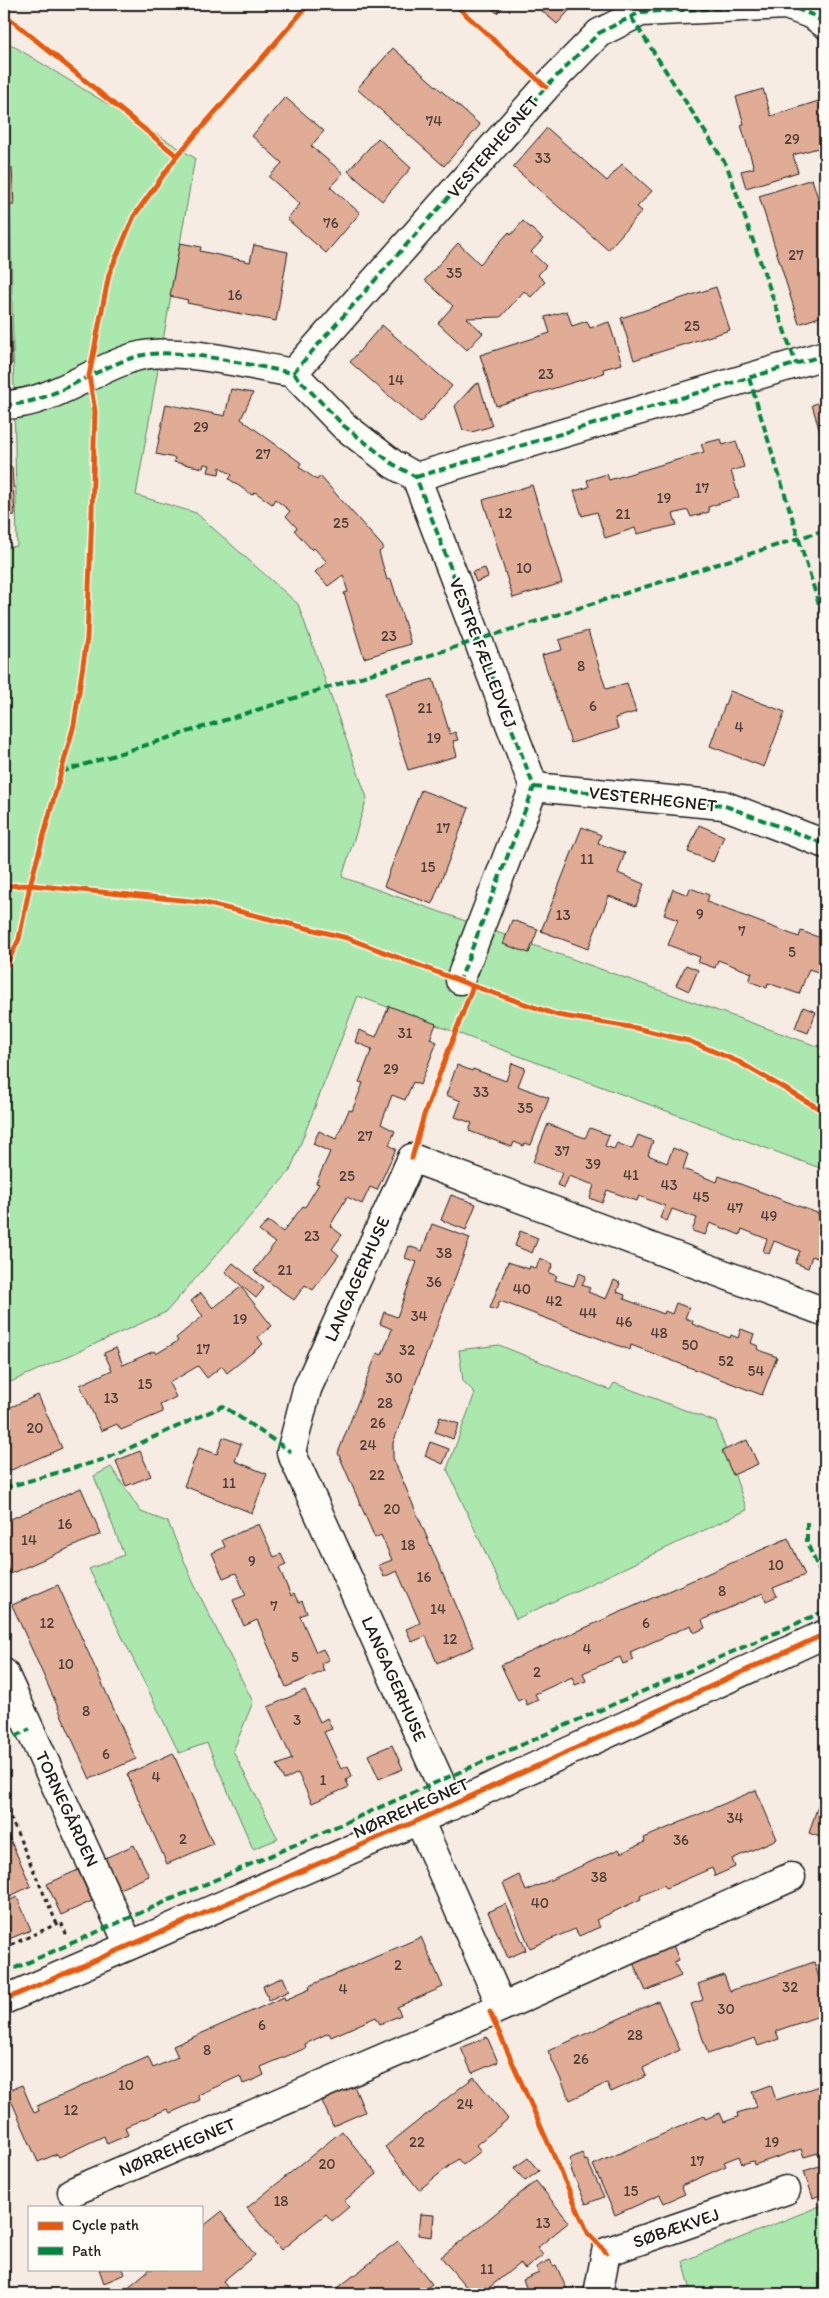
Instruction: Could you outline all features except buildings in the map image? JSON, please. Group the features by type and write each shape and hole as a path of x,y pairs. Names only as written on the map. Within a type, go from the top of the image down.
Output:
{"street":[{"name":"VESTERHEGNET","path":"293,373 546,87 599,33 641,12 786,5 813,15 825,24"},
{"path":"4,405 20,405 54,393 136,356 175,352 293,373 344,426 393,464 416,477 825,355"},
{"name":"VESTRE FÆLLEDVEJ","path":"416,477 534,787"},
{"name":"VESTERHEGNET","path":"534,787 723,805 825,844"},
{"path":"460,980 534,787"},
{"name":"LANGAGERHUSE","path":"452,1806 291,1452 307,1389 412,1158 825,1312"},
{"name":"NØRREHEGNET","path":"4,2000 452,1806 825,1634"},
{"name":"TORNEGÅRDEN","path":"4,1673 129,1945"},
{"name":"NØRREHEGNET","path":"419,1820 502,2007"},
{"name":"NØRREHEGNET","path":"72,2192 502,2007 791,1877"},
{"name":"SØBÆKVEJ","path":"598,2294 606,2252 786,2190"}],"path":[{"path":"4,1803 56,1924"},
{"path":"4,1948 61,1922 70,1943"}],"green space":[{"path":"7,42 195,158 136,495 196,513 298,604 367,798 342,877 825,1049 825,1170 358,996 290,1171 166,1312 4,1385 4,548 17,546"},
{"path":"499,1345 610,1390 614,1383 716,1422 747,1510 516,1619 447,1469 475,1393 463,1381 459,1350"},
{"path":"111,1467 141,1512 168,1522 193,1582 253,1702 233,1751 278,1839 253,1849 207,1743 179,1753 89,1569 124,1555 94,1476"},
{"path":"825,2204 825,2294 671,2294 690,2287 683,2261"}],"marked path":[{"path":"293,373 546,87 599,33 641,12 786,5 813,15 825,24"},
{"path":"631,17 727,166 796,364"},
{"path":"4,405 38,399 119,363 151,354 191,355 293,373"},
{"path":"416,477 825,355"},
{"path":"293,373 344,426 393,464 416,477 534,787 460,980"},
{"path":"749,378 825,624"},
{"path":"61,772 825,530"},
{"path":"534,787 723,805 825,844"},
{"path":"4,1488 105,1459 223,1406 291,1452"},
{"path":"825,1413 825,1418"},
{"path":"807,1522 807,1543 825,1583"},
{"path":"4,1973 825,1611"},
{"path":"4,1741 30,1729"}],"cycle path":[{"path":"4,970 19,939 30,885 74,725 87,638 95,411 89,376 109,274 134,216 177,156 309,4"},
{"path":"454,4 546,87"},
{"path":"4,14 177,156"},
{"path":"4,886 30,885 201,902 347,938 473,986 557,1015 636,1028 689,1041 739,1062 825,1112"},
{"path":"412,1158 424,1115 473,986"},
{"path":"4,2000 419,1820 825,1634"},
{"path":"490,2012 588,2233 606,2252"}]}
